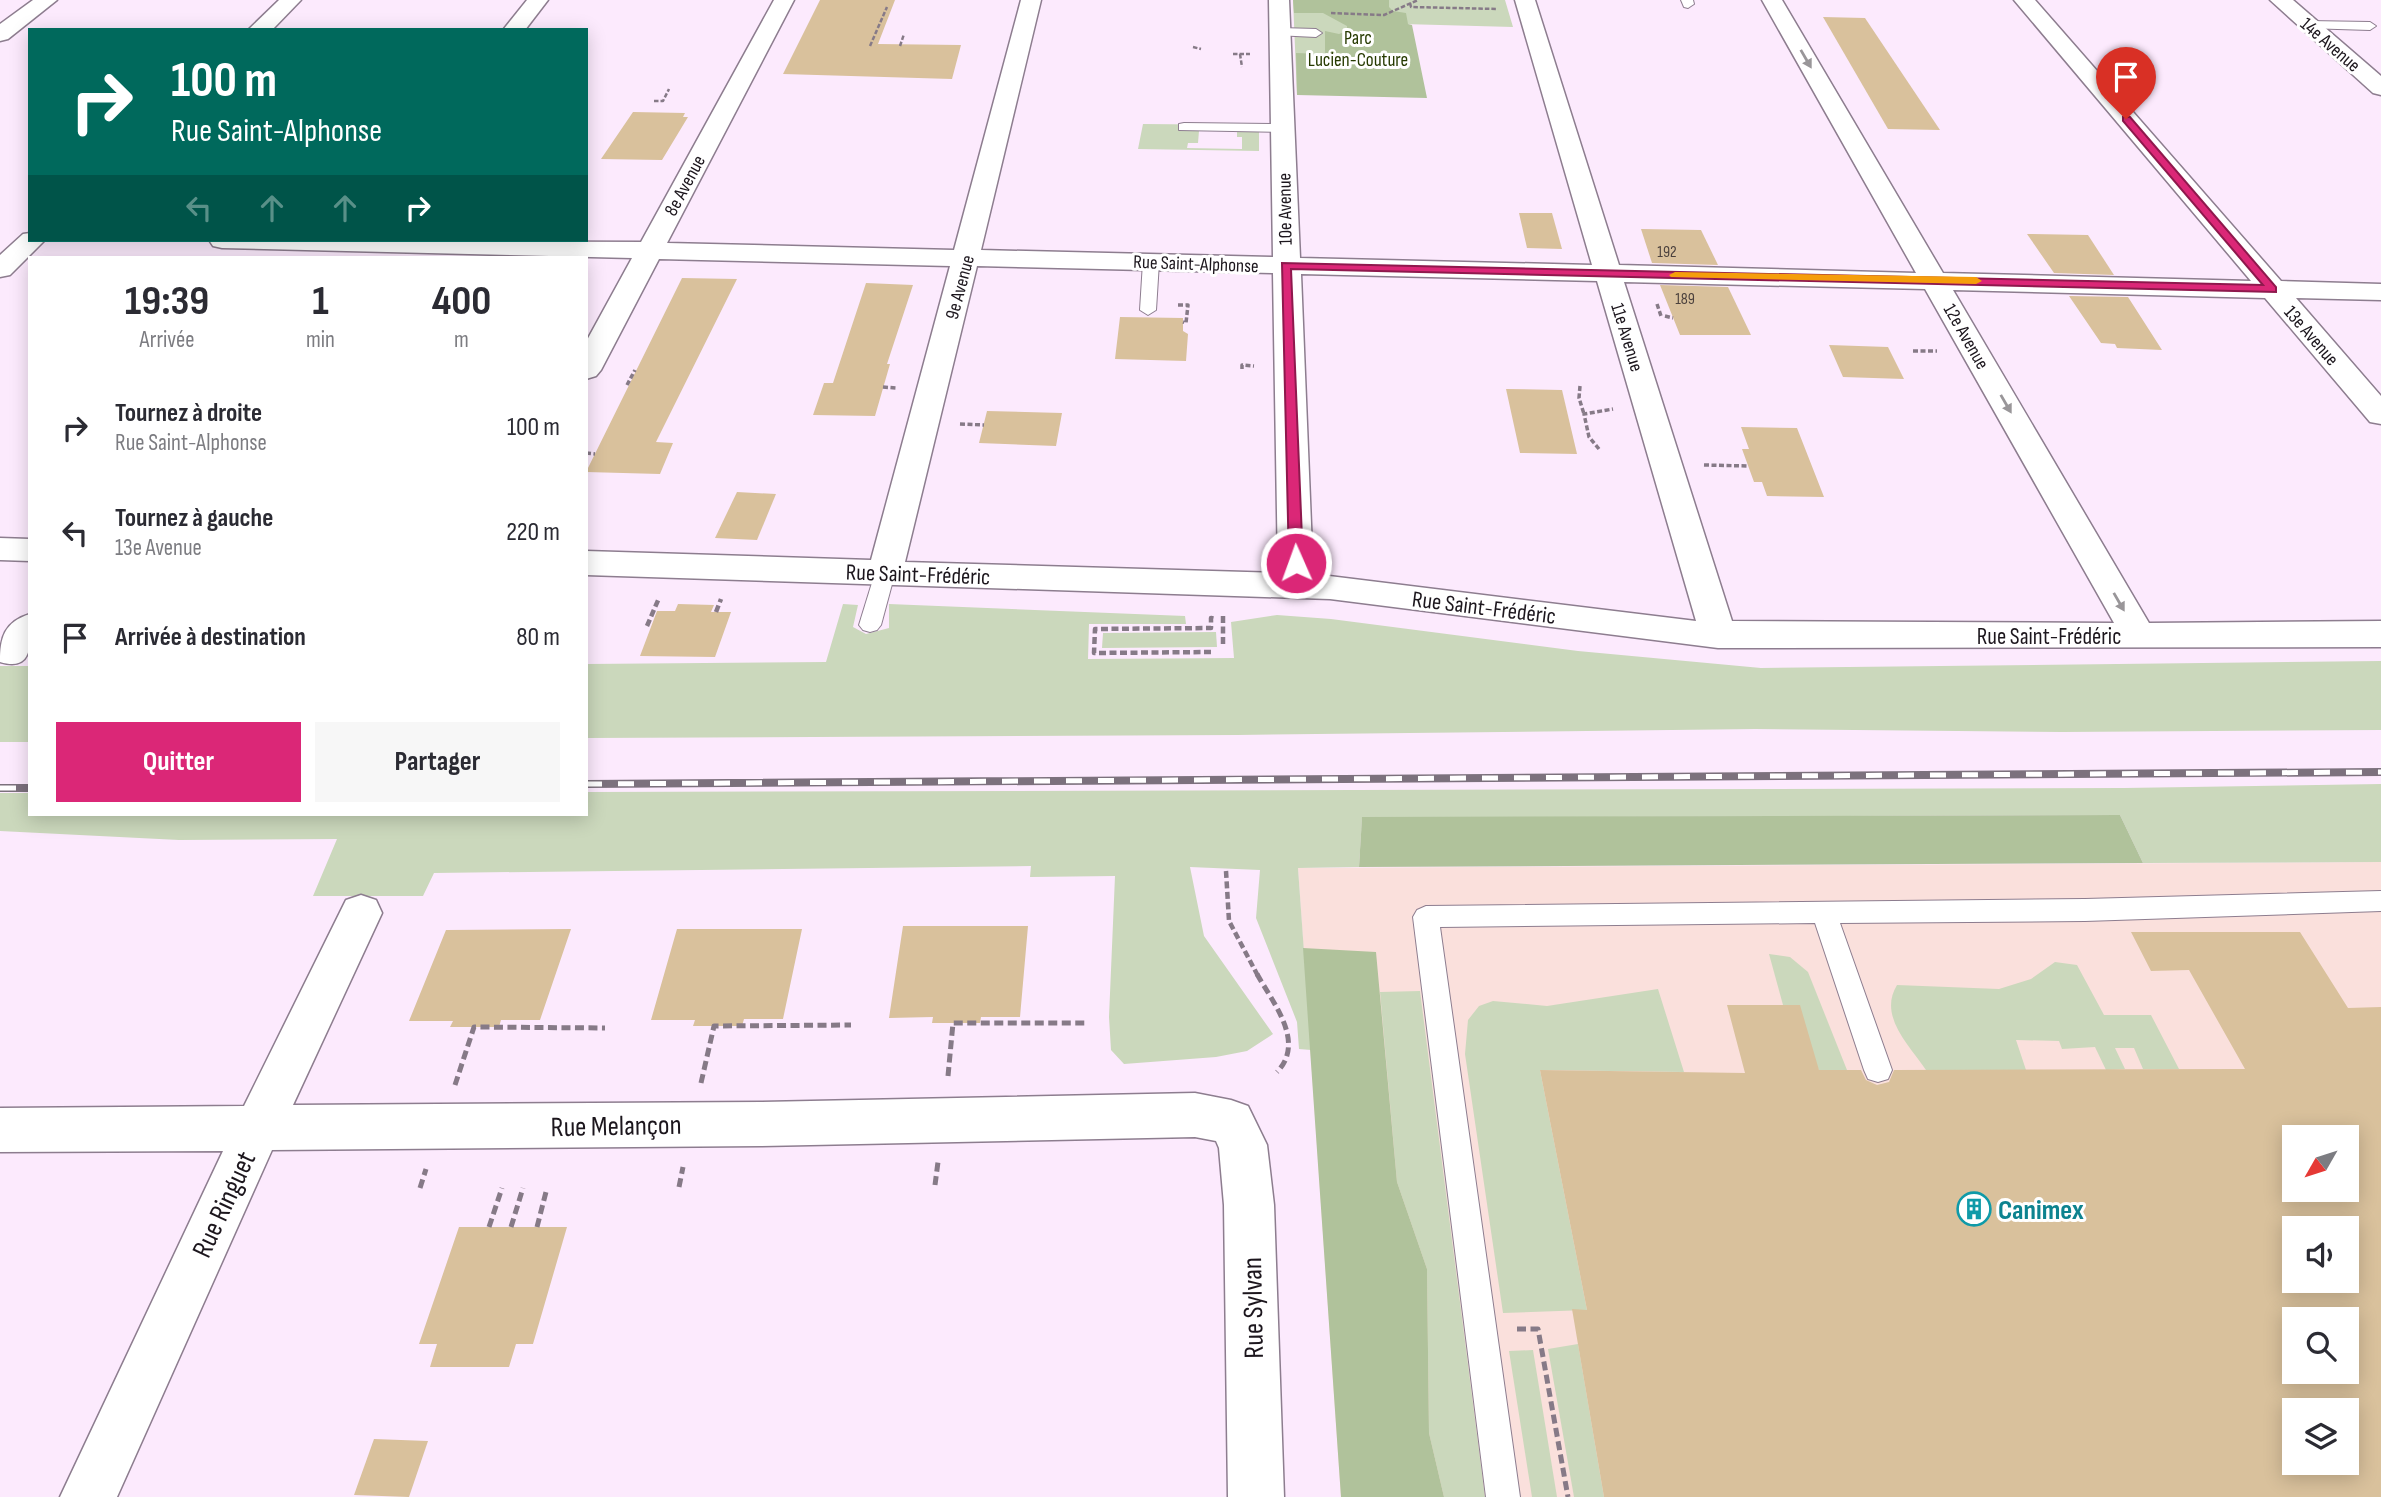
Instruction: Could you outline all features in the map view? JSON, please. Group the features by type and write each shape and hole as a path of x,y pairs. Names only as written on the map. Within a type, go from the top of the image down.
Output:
{"street":[{"path":"0,34 47,0"},
{"path":"261,28 291,0"},
{"path":"516,28 538,0"},
{"name":"8e Avenue","path":"588,366 783,0"},
{"name":"9e Avenue","path":"885,573 1031,0"},
{"name":"10e Avenue","path":"1279,0 1296,586"},
{"name":"11e Avenue","path":"1525,0 1718,635"},
{"name":"12e Avenue","path":"1772,0 2139,636"},
{"name":"13e Avenue","path":"2024,0 2381,415"},
{"name":"14e Avenue","path":"2280,0 2381,88"},
{"path":"0,235 28,238"},
{"path":"0,269 28,241"},
{"name":"Rue Saint-Alphonse","path":"256,242 340,247 967,257 2381,292"},
{"path":"0,549 28,550"},
{"name":"Rue Saint-Frédéric","path":"588,563 1330,587 1680,633 1718,635 2381,634"},
{"name":"Rue Ringuet","path":"88,1497 258,1128 361,913"},
{"name":"Rue Melançon","path":"0,1130 761,1124 1195,1115 1231,1122"},
{"name":"Rue Sylvan","path":"1231,1122 1243,1145 1250,1205 1256,1497"}],"lane":[{"path":"2309,25 2370,26"},
{"path":"1280,32 1316,33"},
{"path":"1184,127 1282,128"},
{"path":"1148,310 1151,262"},
{"path":"870,625 885,573"},
{"path":"1503,1497 1426,917 2085,910 2381,901"},
{"path":"1824,912 1878,1070"}],"path":[{"path":"1411,6 1418,0"},
{"path":"1329,13 1384,15 1411,6 1497,9 1500,17"},
{"path":"870,46 887,7"},
{"path":"900,47 904,34"},
{"path":"1193,47 1201,49"},
{"path":"1240,54 1242,67"},
{"path":"654,101 663,100 669,89"},
{"path":"1657,303 1663,316 1673,318"},
{"path":"627,385 635,370"},
{"path":"1580,386 1579,398 1589,437 1599,449"},
{"path":"1577,418 1623,407"},
{"path":"588,453 595,454"},
{"path":"647,626 661,594"},
{"path":"1211,652 1094,653 1095,629 1211,628 1211,618 1223,616 1223,647"},
{"path":"1226,871 1229,921 1288,1032 1290,1049 1286,1063 1277,1072"},
{"path":"953,1023 1088,1023"},
{"path":"714,1026 851,1025"},
{"path":"474,1027 605,1028"},
{"path":"489,1227 502,1188"},
{"path":"511,1227 523,1188"},
{"path":"537,1227 547,1188"},
{"path":"1507,1329 1538,1329 1568,1497"}],"shaded area":[{"path":"2381,862 2381,1497 1341,1497 1298,868"}],"green space":[{"name":"Parc Lucien-Couture","path":"1293,0 1505,0 1513,27 1403,24 1297,95"},
{"name":"Parc Lucien-Couture","path":"1293,0 1389,0 1389,7 1393,11 1406,13 1408,24 1412,25 1427,98 1297,95 1296,53 1325,54 1325,31 1339,34 1347,31 1347,26 1323,13 1294,13"},
{"path":"1143,124 1259,125 1259,151 1138,149","holes":["1237,129 1237,137 1242,137 1242,149 1187,148 1188,143 1198,143 1199,131"]},
{"path":"843,604 858,605 853,627 866,634 889,628 889,604 1185,616 1186,624 1089,624 1088,659 1234,658 1231,622 1277,615 1331,619 1578,651 1761,668 2381,661 2381,730 2062,732 1755,729 588,738 588,664 826,662"},
{"path":"1216,632 1217,647 1102,648 1103,633"},
{"path":"0,666 28,666 28,742 0,742"},
{"path":"2381,784 2381,862 2143,863 2120,815 1362,818 1359,867 1298,868 1311,1050 1299,1049 1297,1022 1256,918 1260,870 1190,867 1204,936 1273,1034 1247,1051 1216,1057 1124,1064 1111,1050 1109,1017 1115,876 1030,877 1031,866 434,873 423,896 313,896 337,839 179,840 0,831 0,793 28,793 28,816 588,816 588,792 2124,788"},
{"path":"2120,815 2143,863 1359,867 1362,817"},
{"path":"1303,948 1376,952 1397,1182 1427,1269 1429,1433 1444,1497 1341,1497"},
{"path":"1769,954 1790,957 1808,972 1847,1070 1819,1070 1783,1005"},
{"path":"2055,962 2077,965 2104,1015 2151,1015 2179,1069 2143,1069 2134,1048 2115,1048 2125,1069 2106,1070 2095,1047 2062,1049 2059,1041 2016,1040 2026,1070 1926,1070 1904,1040 1893,1019 1892,997 1897,985 1999,989 2031,979"},
{"path":"1658,989 1684,1072 1540,1070 1587,1310 1503,1313 1465,1054 1468,1020 1479,1006 1493,1001 1547,1006"},
{"path":"1420,991 1485,1497 1444,1497 1429,1433 1427,1269 1397,1182 1380,992"},
{"path":"1578,1344 1604,1497 1574,1497 1548,1349"},
{"path":"1533,1350 1557,1497 1532,1497 1509,1351"}],"building":[{"path":"820,0 895,0 878,44 961,45 952,79 783,74"},
{"path":"1823,17 1865,18 1940,130 1888,129"},
{"path":"633,112 685,113 683,117 688,117 662,160 601,159"},
{"path":"1519,213 1552,213 1562,249 1527,248"},
{"path":"1641,229 1701,230 1718,265 1652,263"},
{"path":"2027,234 2088,235 2114,275 2054,273"},
{"path":"682,278 737,279 656,442 673,443 660,474 588,472"},
{"path":"866,283 913,285 887,364 890,364 875,416 813,415 824,383 833,383"},
{"path":"1660,285 1728,287 1751,335 1680,335"},
{"path":"2069,296 2128,297 2162,350 2117,348 2115,344 2101,343"},
{"path":"1120,317 1183,318 1183,331 1188,334 1186,361 1115,359"},
{"path":"1829,345 1888,347 1904,379 1843,377"},
{"path":"1506,389 1562,390 1577,454 1520,453"},
{"path":"987,411 1062,413 1056,446 979,443"},
{"path":"1741,427 1797,428 1824,497 1767,496 1762,482 1754,482 1742,449 1749,449"},
{"path":"737,492 776,494 757,540 715,538"},
{"path":"678,604 714,605 711,612 731,612 715,657 640,656 657,611 675,611"},
{"path":"903,926 1028,926 1020,1017 981,1017 980,1023 932,1023 933,1017 889,1018"},
{"path":"571,929 540,1020 501,1020 499,1027 450,1027 453,1021 409,1021 446,930"},
{"path":"677,929 802,929 783,1019 744,1019 742,1026 693,1026 695,1020 651,1020"},
{"name":"Canimex","path":"2131,932 2300,932 2348,1008 2381,1007 2381,1497 1604,1497 1572,1309 1587,1310 1540,1070 1745,1073 1727,1005 1800,1005 1819,1070 1861,1070 1866,1080 1877,1085 1889,1082 1894,1070 2245,1069 2189,970 2151,971"},
{"path":"459,1227 567,1227 533,1344 516,1344 509,1367 430,1367 437,1344 419,1344"},
{"path":"374,1439 428,1441 409,1497 354,1495"}],"railway":[{"path":"588,784 2381,772"},
{"path":"0,788 28,788"}],"slow traffic":[{"path":"1675,275 1976,281"}],"place":[{"name":"Canimex","path":"1974,1209"}],"route":[{"path":"1296,563 1286,266 2272,289 2126,119"}]}
